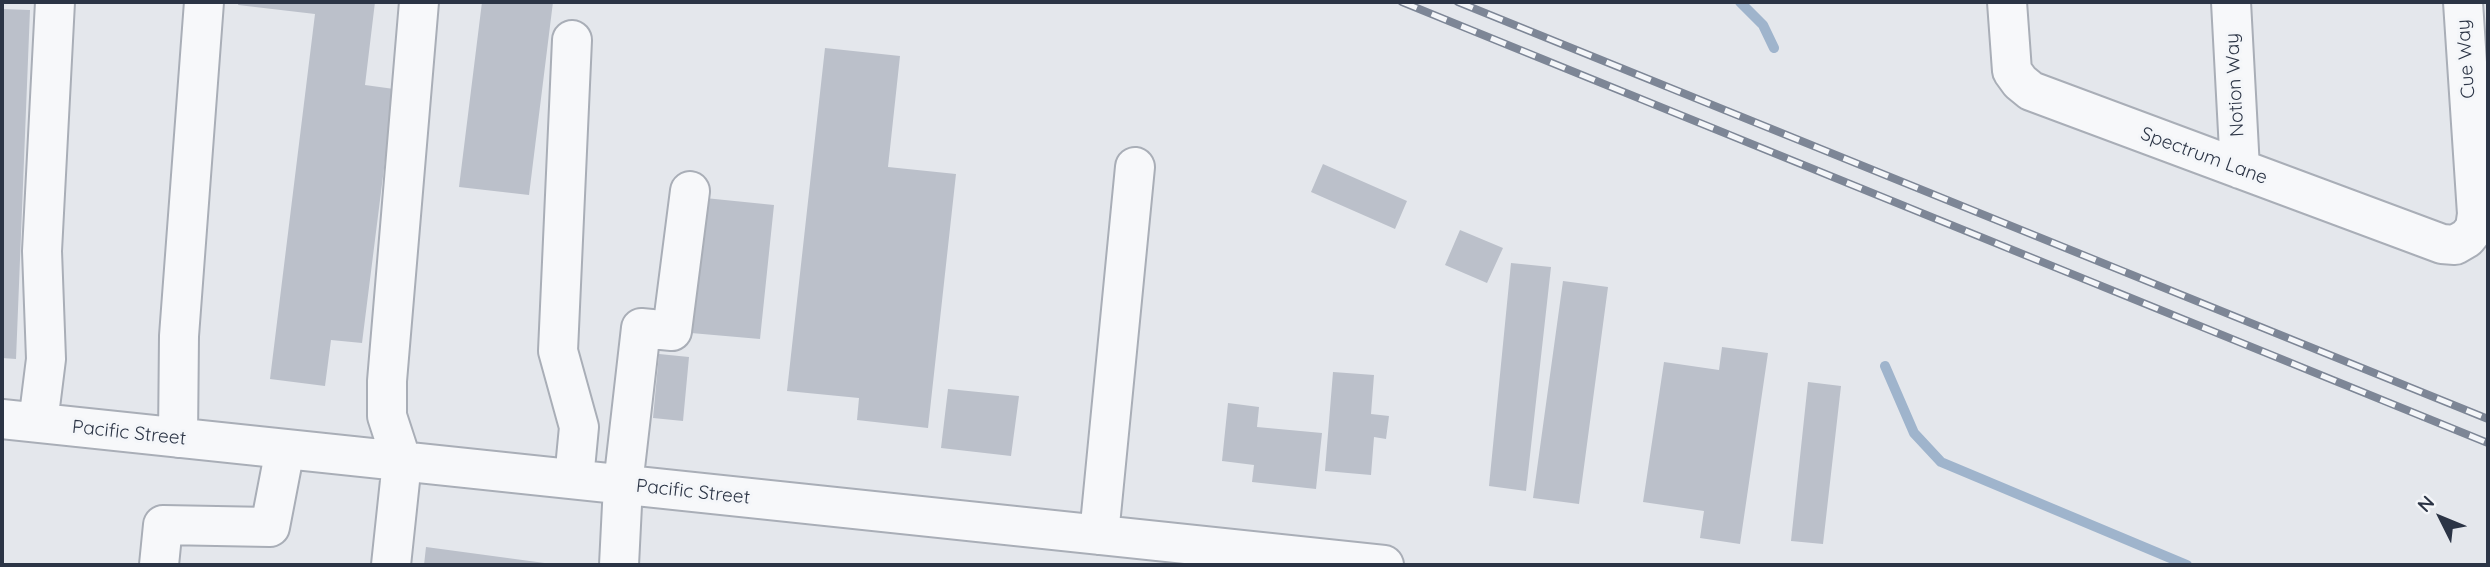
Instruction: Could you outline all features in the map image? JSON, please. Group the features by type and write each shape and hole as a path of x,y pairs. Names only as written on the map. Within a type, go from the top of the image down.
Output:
{"street":[{"path":"20,421 46,359 42,251 55,2"},
{"path":"178,438 179,336 204,2"},
{"path":"391,565 402,461 387,416 387,381 419,2"},
{"name":"Spectrum Lane","path":"2007,2 2012,71 2031,91 2442,244 2455,246 2467,239"},
{"name":"Notion Way","path":"2231,2 2240,169"},
{"name":"Cue Way","path":"2463,2 2477,214 2475,228 2467,239"},
{"path":"572,40 558,351 579,427 574,479"},
{"path":"1102,545 1135,167"},
{"path":"620,565 623,485 641,328 672,331 690,191"},
{"name":"Pacific Street","path":"20,421 574,479 1102,545 1374,565"},
{"path":"159,565 163,525 270,527 285,449"}],"building":[{"path":"239,2 375,2 365,85 394,89 362,343 331,340 325,386 270,379 315,14 238,5"},
{"path":"482,2 553,2 529,195 459,187"},
{"path":"2,9 30,10 16,359 2,358"},
{"path":"825,48 900,56 888,167 956,174 928,428 857,420 859,398 787,391"},
{"path":"1323,164 1407,201 1395,229 1311,192"},
{"path":"705,198 774,205 760,339 691,333"},
{"path":"1460,230 1503,248 1487,283 1445,265"},
{"path":"1511,263 1551,267 1526,491 1489,486"},
{"path":"1563,281 1608,287 1579,504 1533,498"},
{"path":"1722,347 1768,353 1740,544 1700,538 1704,511 1643,502 1664,362 1719,370"},
{"path":"659,354 689,357 683,421 653,418"},
{"path":"1333,372 1374,375 1371,414 1389,416 1386,439 1374,437 1371,475 1325,471"},
{"path":"1808,382 1841,386 1823,544 1791,541"},
{"path":"948,389 1019,396 1011,456 941,448"},
{"path":"1228,403 1259,407 1257,427 1322,433 1316,489 1252,482 1254,465 1222,461"},
{"path":"426,547 552,564 424,565"}],"waterway":[{"path":"1740,2 1763,25 1774,48"},
{"path":"1885,366 1914,433 1941,462 2187,565"}],"railway":[{"path":"1402,2 2488,443"},
{"path":"1458,2 2488,419"}]}
